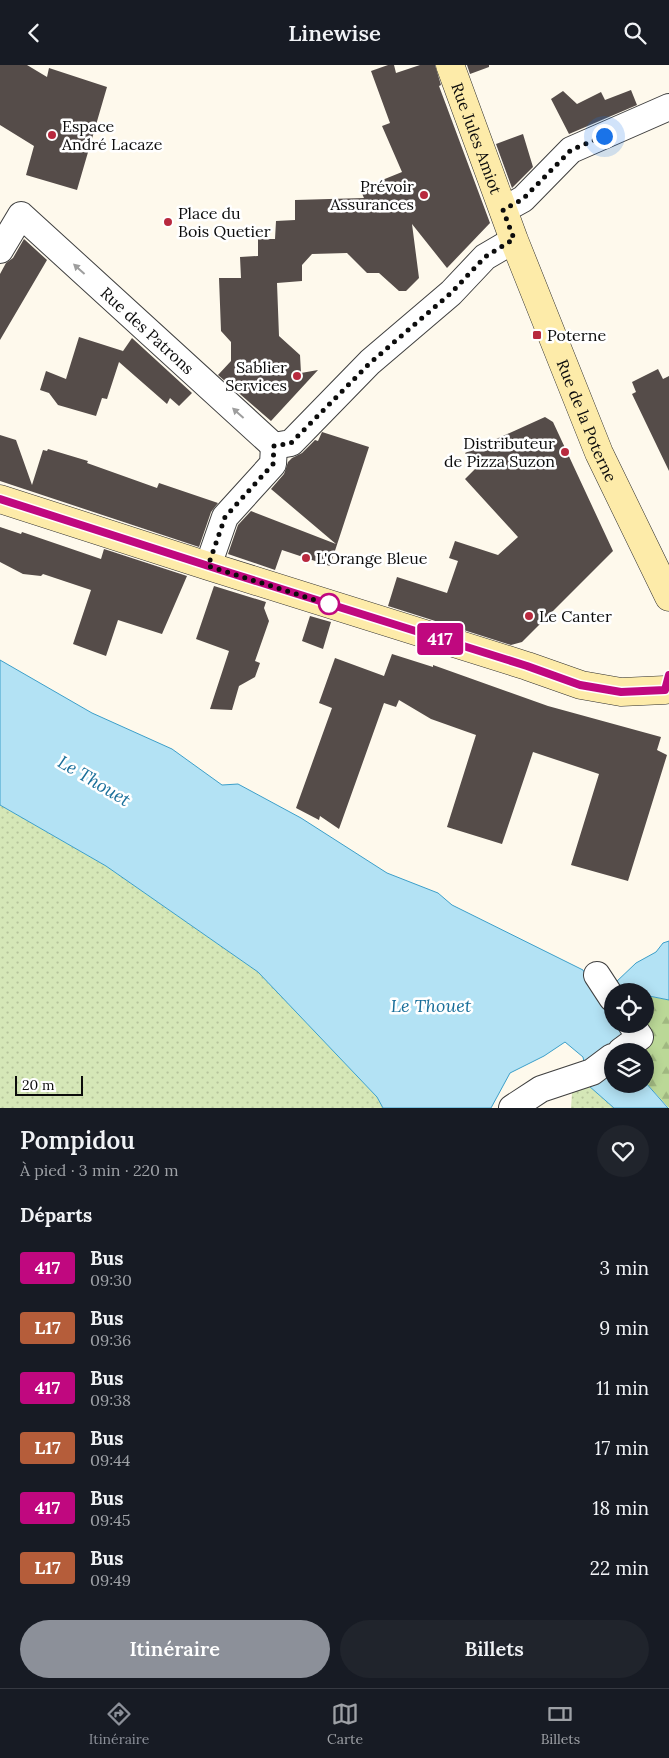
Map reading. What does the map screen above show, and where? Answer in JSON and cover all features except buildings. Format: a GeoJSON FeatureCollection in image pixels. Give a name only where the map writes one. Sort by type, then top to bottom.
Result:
{"type":"FeatureCollection","features":[{"type":"Feature","properties":{"kind":"main road","name":"Rue Jules Amiot"},"geometry":{"type":"LineString","coordinates":[[450,65],[514,239]]}},
{"type":"Feature","properties":{"kind":"main road","name":"Rue de la Poterne"},"geometry":{"type":"LineString","coordinates":[[514,239],[599,453],[669,597]]}},
{"type":"Feature","properties":{"kind":"main road"},"geometry":{"type":"LineString","coordinates":[[0,499],[527,666],[580,685],[621,692],[668,689]]}},
{"type":"Feature","properties":{"kind":"street"},"geometry":{"type":"LineString","coordinates":[[503,210],[523,199],[571,150],[669,107]]}},
{"type":"Feature","properties":{"kind":"street","name":"Rue des Patrons"},"geometry":{"type":"LineString","coordinates":[[0,250],[21,215],[274,446]]}},
{"type":"Feature","properties":{"kind":"street"},"geometry":{"type":"LineString","coordinates":[[208,566],[225,517],[273,464],[274,446],[291,443],[370,363],[451,293],[485,257],[514,239]]}},
{"type":"Feature","properties":{"kind":"street"},"geometry":{"type":"LineString","coordinates":[[597,975],[604,986]]}},
{"type":"Feature","properties":{"kind":"street"},"geometry":{"type":"LineString","coordinates":[[632,1043],[640,1037],[637,1033]]}},
{"type":"Feature","properties":{"kind":"street"},"geometry":{"type":"LineString","coordinates":[[512,1108],[542,1089],[592,1072],[604,1063]]}},
{"type":"Feature","properties":{"kind":"green space"},"geometry":{"type":"Polygon","coordinates":[[[0,805],[106,866],[258,972],[377,1097],[383,1108],[0,1108],[0,805]]]}},
{"type":"Feature","properties":{"kind":"green space"},"geometry":{"type":"Polygon","coordinates":[[[654,997],[669,1000],[669,1108],[654,1092],[654,1043],[613,1043],[622,1033],[654,1033],[654,997]]]}},
{"type":"Feature","properties":{"kind":"green space"},"geometry":{"type":"Polygon","coordinates":[[[589,1086],[614,1108],[571,1108],[572,1093],[589,1086]]]}},
{"type":"Feature","properties":{"kind":"water","name":"Le Thouet"},"geometry":{"type":"Polygon","coordinates":[[[0,660],[92,713],[172,749],[222,785],[238,784],[301,818],[387,873],[438,893],[452,905],[583,970],[589,981],[615,983],[604,983],[604,1033],[622,1033],[613,1043],[604,1043],[604,1093],[654,1092],[668,1108],[614,1108],[589,1086],[583,1057],[565,1042],[544,1056],[510,1073],[491,1108],[383,1108],[377,1097],[258,972],[106,866],[0,805],[0,660]]]}},
{"type":"Feature","properties":{"kind":"water","name":"Le Thouet"},"geometry":{"type":"Polygon","coordinates":[[[669,941],[669,1000],[654,997],[654,983],[615,983],[636,963],[656,952],[663,943],[669,941]]]}},
{"type":"Feature","properties":{"kind":"bus line","name":"417"},"geometry":{"type":"LineString","coordinates":[[0,499],[527,666],[580,685],[621,692],[665,690],[669,675]]}},
{"type":"Feature","properties":{"kind":"place","name":"Espace André Lacaze"},"geometry":{"type":"Point","coordinates":[52,135]}},
{"type":"Feature","properties":{"kind":"place","name":"Prévoir Assurances"},"geometry":{"type":"Point","coordinates":[424,195]}},
{"type":"Feature","properties":{"kind":"place","name":"Place du Bois Quetier"},"geometry":{"type":"Point","coordinates":[168,222]}},
{"type":"Feature","properties":{"kind":"place","name":"Poterne"},"geometry":{"type":"Point","coordinates":[537,335]}},
{"type":"Feature","properties":{"kind":"place","name":"Sablier Services"},"geometry":{"type":"Point","coordinates":[297,376]}},
{"type":"Feature","properties":{"kind":"place","name":"Distributeur de Pizza Suzon"},"geometry":{"type":"Point","coordinates":[565,452]}},
{"type":"Feature","properties":{"kind":"place","name":"L'Orange Bleue"},"geometry":{"type":"Point","coordinates":[306,558]}},
{"type":"Feature","properties":{"kind":"place","name":"Le Canter"},"geometry":{"type":"Point","coordinates":[529,616]}},
{"type":"Feature","properties":{"kind":"route"},"geometry":{"type":"LineString","coordinates":[[329,604],[334,606],[208,566],[225,517],[251,486],[273,464],[274,446],[291,443],[370,363],[451,293],[485,257],[514,239],[503,210],[523,199],[571,150],[604,136]]}}]}
